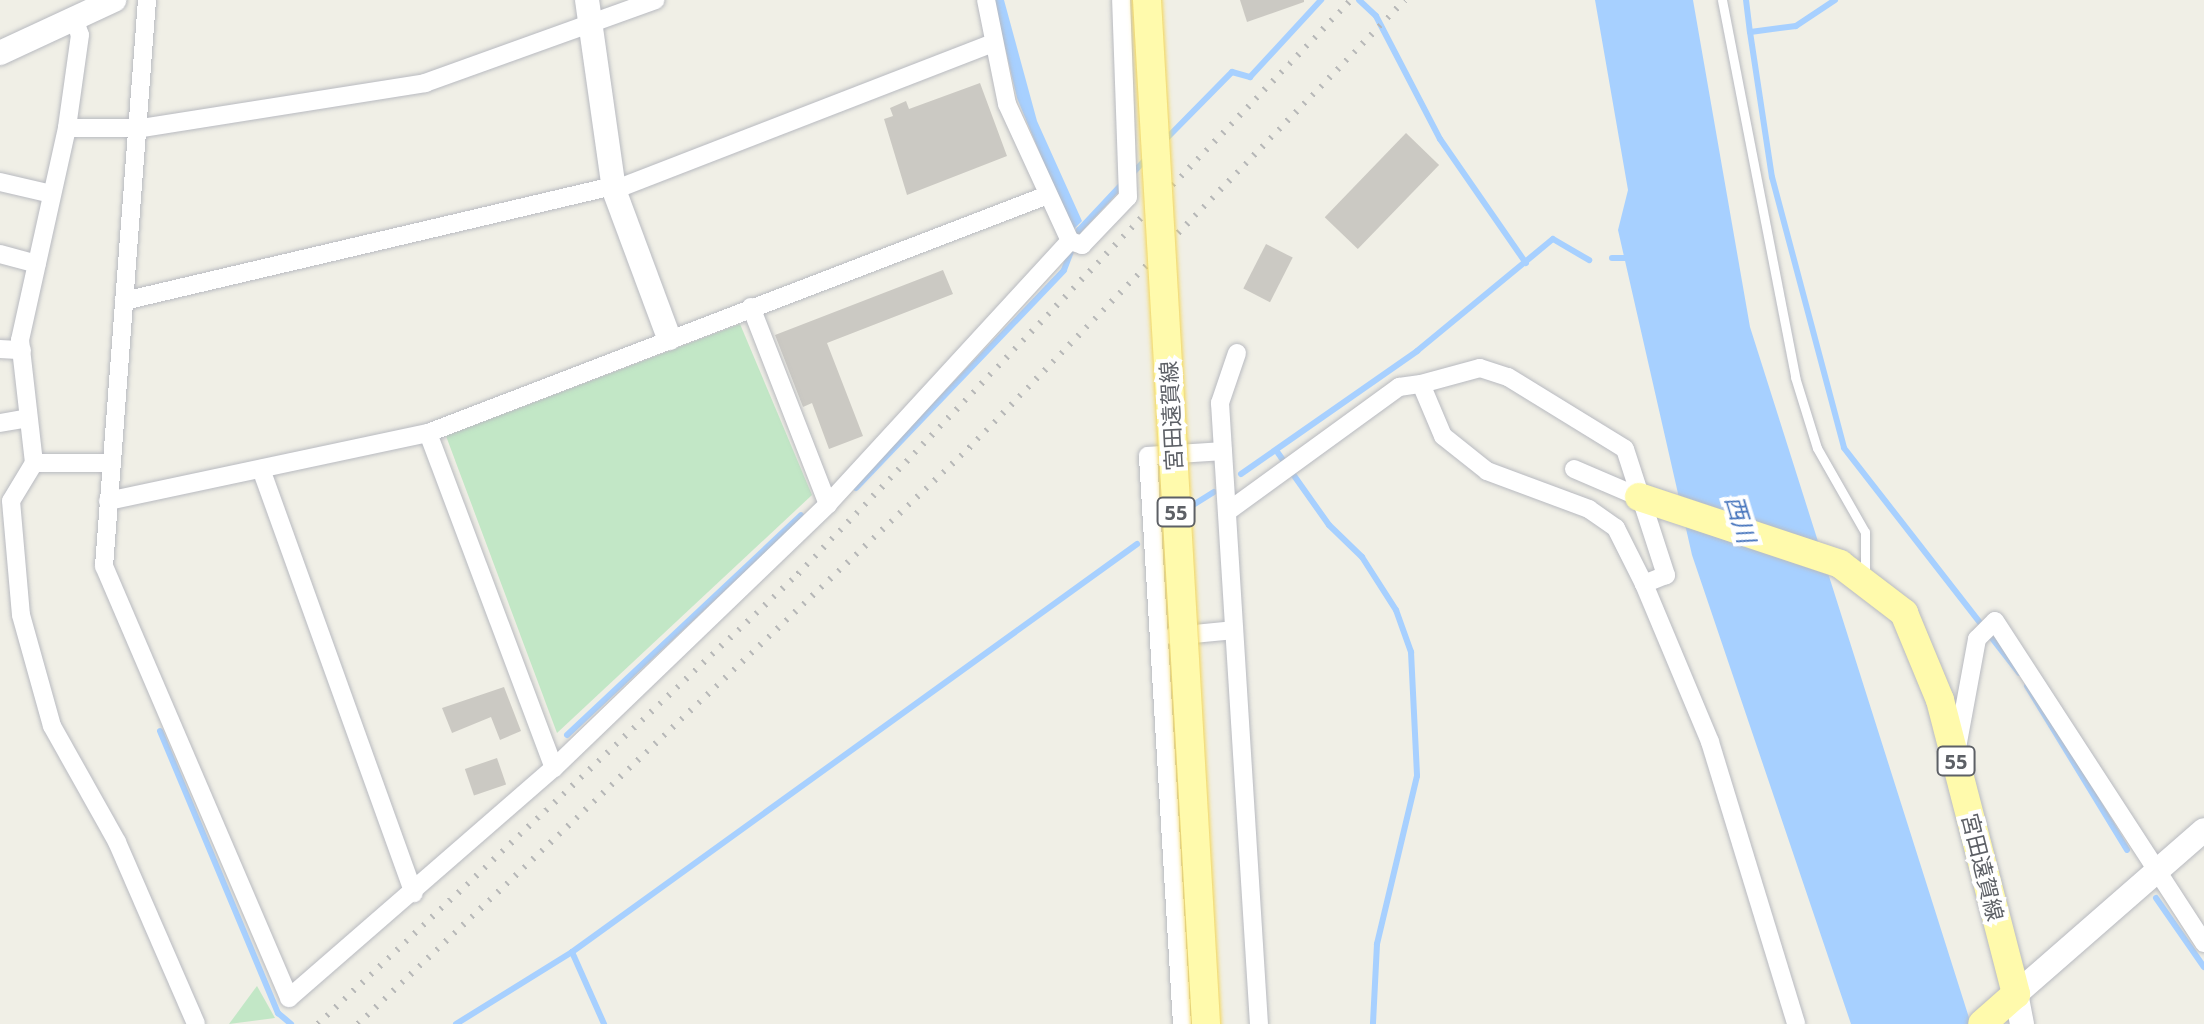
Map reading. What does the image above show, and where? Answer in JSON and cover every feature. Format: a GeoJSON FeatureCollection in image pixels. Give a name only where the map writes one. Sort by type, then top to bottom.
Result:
{"type":"FeatureCollection","features":[{"type":"Feature","properties":{"kind":"main road","name":"宮田遠賀線"},"geometry":{"type":"LineString","coordinates":[[1147,0],[1206,1024]]}},
{"type":"Feature","properties":{"kind":"main road","name":"宮田遠賀線"},"geometry":{"type":"LineString","coordinates":[[1639,497],[1840,564],[1865,580],[1904,613],[1921,644],[1955,757],[2016,994]]}},
{"type":"Feature","properties":{"kind":"main road"},"geometry":{"type":"LineString","coordinates":[[1982,1024],[2016,994]]}},
{"type":"Feature","properties":{"kind":"street"},"geometry":{"type":"LineString","coordinates":[[147,0],[142,128],[124,301],[104,566],[283,992],[298,996],[554,768],[828,504],[1070,241]]}},
{"type":"Feature","properties":{"kind":"street"},"geometry":{"type":"LineString","coordinates":[[67,128],[142,128],[425,83],[503,61],[588,10],[656,0]]}},
{"type":"Feature","properties":{"kind":"street"},"geometry":{"type":"LineString","coordinates":[[986,0],[1007,104],[1045,196],[1070,241],[1082,245],[1128,197],[1121,0]]}},
{"type":"Feature","properties":{"kind":"street"},"geometry":{"type":"LineString","coordinates":[[0,53],[104,2]]}},
{"type":"Feature","properties":{"kind":"street"},"geometry":{"type":"LineString","coordinates":[[588,10],[613,188],[669,338]]}},
{"type":"Feature","properties":{"kind":"street"},"geometry":{"type":"LineString","coordinates":[[74,18],[80,35],[67,128],[22,350],[34,463],[11,501],[21,615],[52,726],[117,842],[196,1024]]}},
{"type":"Feature","properties":{"kind":"street"},"geometry":{"type":"LineString","coordinates":[[124,301],[613,188],[993,43]]}},
{"type":"Feature","properties":{"kind":"street"},"geometry":{"type":"LineString","coordinates":[[0,182],[52,194]]}},
{"type":"Feature","properties":{"kind":"street"},"geometry":{"type":"LineString","coordinates":[[108,501],[428,433],[1045,196]]}},
{"type":"Feature","properties":{"kind":"street"},"geometry":{"type":"LineString","coordinates":[[0,254],[37,264]]}},
{"type":"Feature","properties":{"kind":"street"},"geometry":{"type":"LineString","coordinates":[[751,307],[828,504]]}},
{"type":"Feature","properties":{"kind":"street"},"geometry":{"type":"LineString","coordinates":[[0,349],[22,350]]}},
{"type":"Feature","properties":{"kind":"street"},"geometry":{"type":"LineString","coordinates":[[1237,353],[1220,403],[1259,1024]]}},
{"type":"Feature","properties":{"kind":"street"},"geometry":{"type":"LineString","coordinates":[[1227,512],[1399,387],[1480,368],[1508,377],[1625,449],[1666,575],[1644,584]]}},
{"type":"Feature","properties":{"kind":"street"},"geometry":{"type":"LineString","coordinates":[[1421,384],[1443,436],[1487,471],[1589,509],[1616,528],[1644,584],[1710,742],[1796,1024]]}},
{"type":"Feature","properties":{"kind":"street"},"geometry":{"type":"LineString","coordinates":[[0,423],[27,418]]}},
{"type":"Feature","properties":{"kind":"street"},"geometry":{"type":"LineString","coordinates":[[428,433],[554,768]]}},
{"type":"Feature","properties":{"kind":"street"},"geometry":{"type":"LineString","coordinates":[[1182,1024],[1148,456],[1223,451]]}},
{"type":"Feature","properties":{"kind":"street"},"geometry":{"type":"LineString","coordinates":[[34,463],[111,463]]}},
{"type":"Feature","properties":{"kind":"street"},"geometry":{"type":"LineString","coordinates":[[261,469],[414,893]]}},
{"type":"Feature","properties":{"kind":"street"},"geometry":{"type":"LineString","coordinates":[[1574,469],[1639,497]]}},
{"type":"Feature","properties":{"kind":"street"},"geometry":{"type":"LineString","coordinates":[[1955,757],[1977,639],[1995,621],[2204,943]]}},
{"type":"Feature","properties":{"kind":"street"},"geometry":{"type":"LineString","coordinates":[[1158,637],[1234,630]]}},
{"type":"Feature","properties":{"kind":"street"},"geometry":{"type":"LineString","coordinates":[[2022,1024],[2016,994],[2204,830]]}},
{"type":"Feature","properties":{"kind":"lane"},"geometry":{"type":"LineString","coordinates":[[1722,0],[1795,377],[1817,448],[1865,532],[1865,580]]}},
{"type":"Feature","properties":{"kind":"green space"},"geometry":{"type":"Polygon","coordinates":[[[740,324],[812,495],[557,733],[446,436],[740,324]]]}},
{"type":"Feature","properties":{"kind":"green space"},"geometry":{"type":"Polygon","coordinates":[[[257,986],[275,1018],[229,1024],[257,986]]]}},
{"type":"Feature","properties":{"kind":"water"},"geometry":{"type":"Polygon","coordinates":[[[994,0],[1004,0],[1037,121],[1082,221],[1072,231],[1017,98],[994,0]]]}},
{"type":"Feature","properties":{"kind":"water","name":"西川"},"geometry":{"type":"Polygon","coordinates":[[[1595,0],[1693,0],[1750,327],[1971,1024],[1851,1024],[1692,555],[1618,230],[1628,190],[1595,0]]]}},
{"type":"Feature","properties":{"kind":"building"},"geometry":{"type":"Polygon","coordinates":[[[1240,0],[1304,0],[1304,2],[1247,22],[1240,0]]]}},
{"type":"Feature","properties":{"kind":"building"},"geometry":{"type":"Polygon","coordinates":[[[980,83],[1007,156],[907,195],[884,119],[893,116],[890,108],[906,101],[909,109],[980,83]]]}},
{"type":"Feature","properties":{"kind":"building"},"geometry":{"type":"Polygon","coordinates":[[[1406,133],[1439,165],[1358,249],[1325,217],[1406,133]]]}},
{"type":"Feature","properties":{"kind":"building"},"geometry":{"type":"Polygon","coordinates":[[[1266,244],[1293,258],[1270,302],[1243,289],[1266,244]]]}},
{"type":"Feature","properties":{"kind":"building"},"geometry":{"type":"Polygon","coordinates":[[[943,270],[953,294],[827,343],[863,436],[829,449],[812,403],[803,407],[775,335],[943,270]]]}},
{"type":"Feature","properties":{"kind":"building"},"geometry":{"type":"Polygon","coordinates":[[[504,687],[521,731],[500,740],[491,717],[452,733],[442,708],[504,687]]]}},
{"type":"Feature","properties":{"kind":"building"},"geometry":{"type":"Polygon","coordinates":[[[497,758],[506,784],[474,796],[465,769],[497,758]]]}},
{"type":"Feature","properties":{"kind":"waterway"},"geometry":{"type":"LineString","coordinates":[[1164,141],[1232,72],[1250,77],[1321,0]]}},
{"type":"Feature","properties":{"kind":"waterway"},"geometry":{"type":"LineString","coordinates":[[1359,0],[1376,16],[1440,139],[1526,263]]}},
{"type":"Feature","properties":{"kind":"waterway"},"geometry":{"type":"LineString","coordinates":[[1746,0],[1750,32]]}},
{"type":"Feature","properties":{"kind":"waterway"},"geometry":{"type":"LineString","coordinates":[[1835,0],[1796,26],[1750,32],[1772,177],[1844,448],[2019,673]]}},
{"type":"Feature","properties":{"kind":"waterway"},"geometry":{"type":"LineString","coordinates":[[1131,175],[1148,157]]}},
{"type":"Feature","properties":{"kind":"waterway"},"geometry":{"type":"LineString","coordinates":[[856,488],[1064,270],[1079,230],[1123,183]]}},
{"type":"Feature","properties":{"kind":"waterway"},"geometry":{"type":"LineString","coordinates":[[1241,474],[1417,351],[1553,239],[1589,260]]}},
{"type":"Feature","properties":{"kind":"waterway"},"geometry":{"type":"LineString","coordinates":[[1612,258],[1629,258]]}},
{"type":"Feature","properties":{"kind":"waterway"},"geometry":{"type":"LineString","coordinates":[[1278,453],[1329,525],[1362,557],[1396,610],[1411,652],[1417,776],[1377,944],[1373,1024]]}},
{"type":"Feature","properties":{"kind":"waterway"},"geometry":{"type":"LineString","coordinates":[[1185,510],[1214,492]]}},
{"type":"Feature","properties":{"kind":"waterway"},"geometry":{"type":"LineString","coordinates":[[567,735],[801,515]]}},
{"type":"Feature","properties":{"kind":"waterway"},"geometry":{"type":"LineString","coordinates":[[456,1024],[572,952],[1137,544]]}},
{"type":"Feature","properties":{"kind":"waterway"},"geometry":{"type":"LineString","coordinates":[[2027,686],[2127,850]]}},
{"type":"Feature","properties":{"kind":"waterway"},"geometry":{"type":"LineString","coordinates":[[160,731],[278,1013],[291,1024]]}},
{"type":"Feature","properties":{"kind":"waterway"},"geometry":{"type":"LineString","coordinates":[[2156,898],[2204,967]]}},
{"type":"Feature","properties":{"kind":"waterway"},"geometry":{"type":"LineString","coordinates":[[572,952],[604,1024]]}},
{"type":"Feature","properties":{"kind":"railway"},"geometry":{"type":"LineString","coordinates":[[318,1024],[798,574],[1351,0]]}},
{"type":"Feature","properties":{"kind":"railway"},"geometry":{"type":"LineString","coordinates":[[358,1024],[969,448],[1405,0]]}}]}
